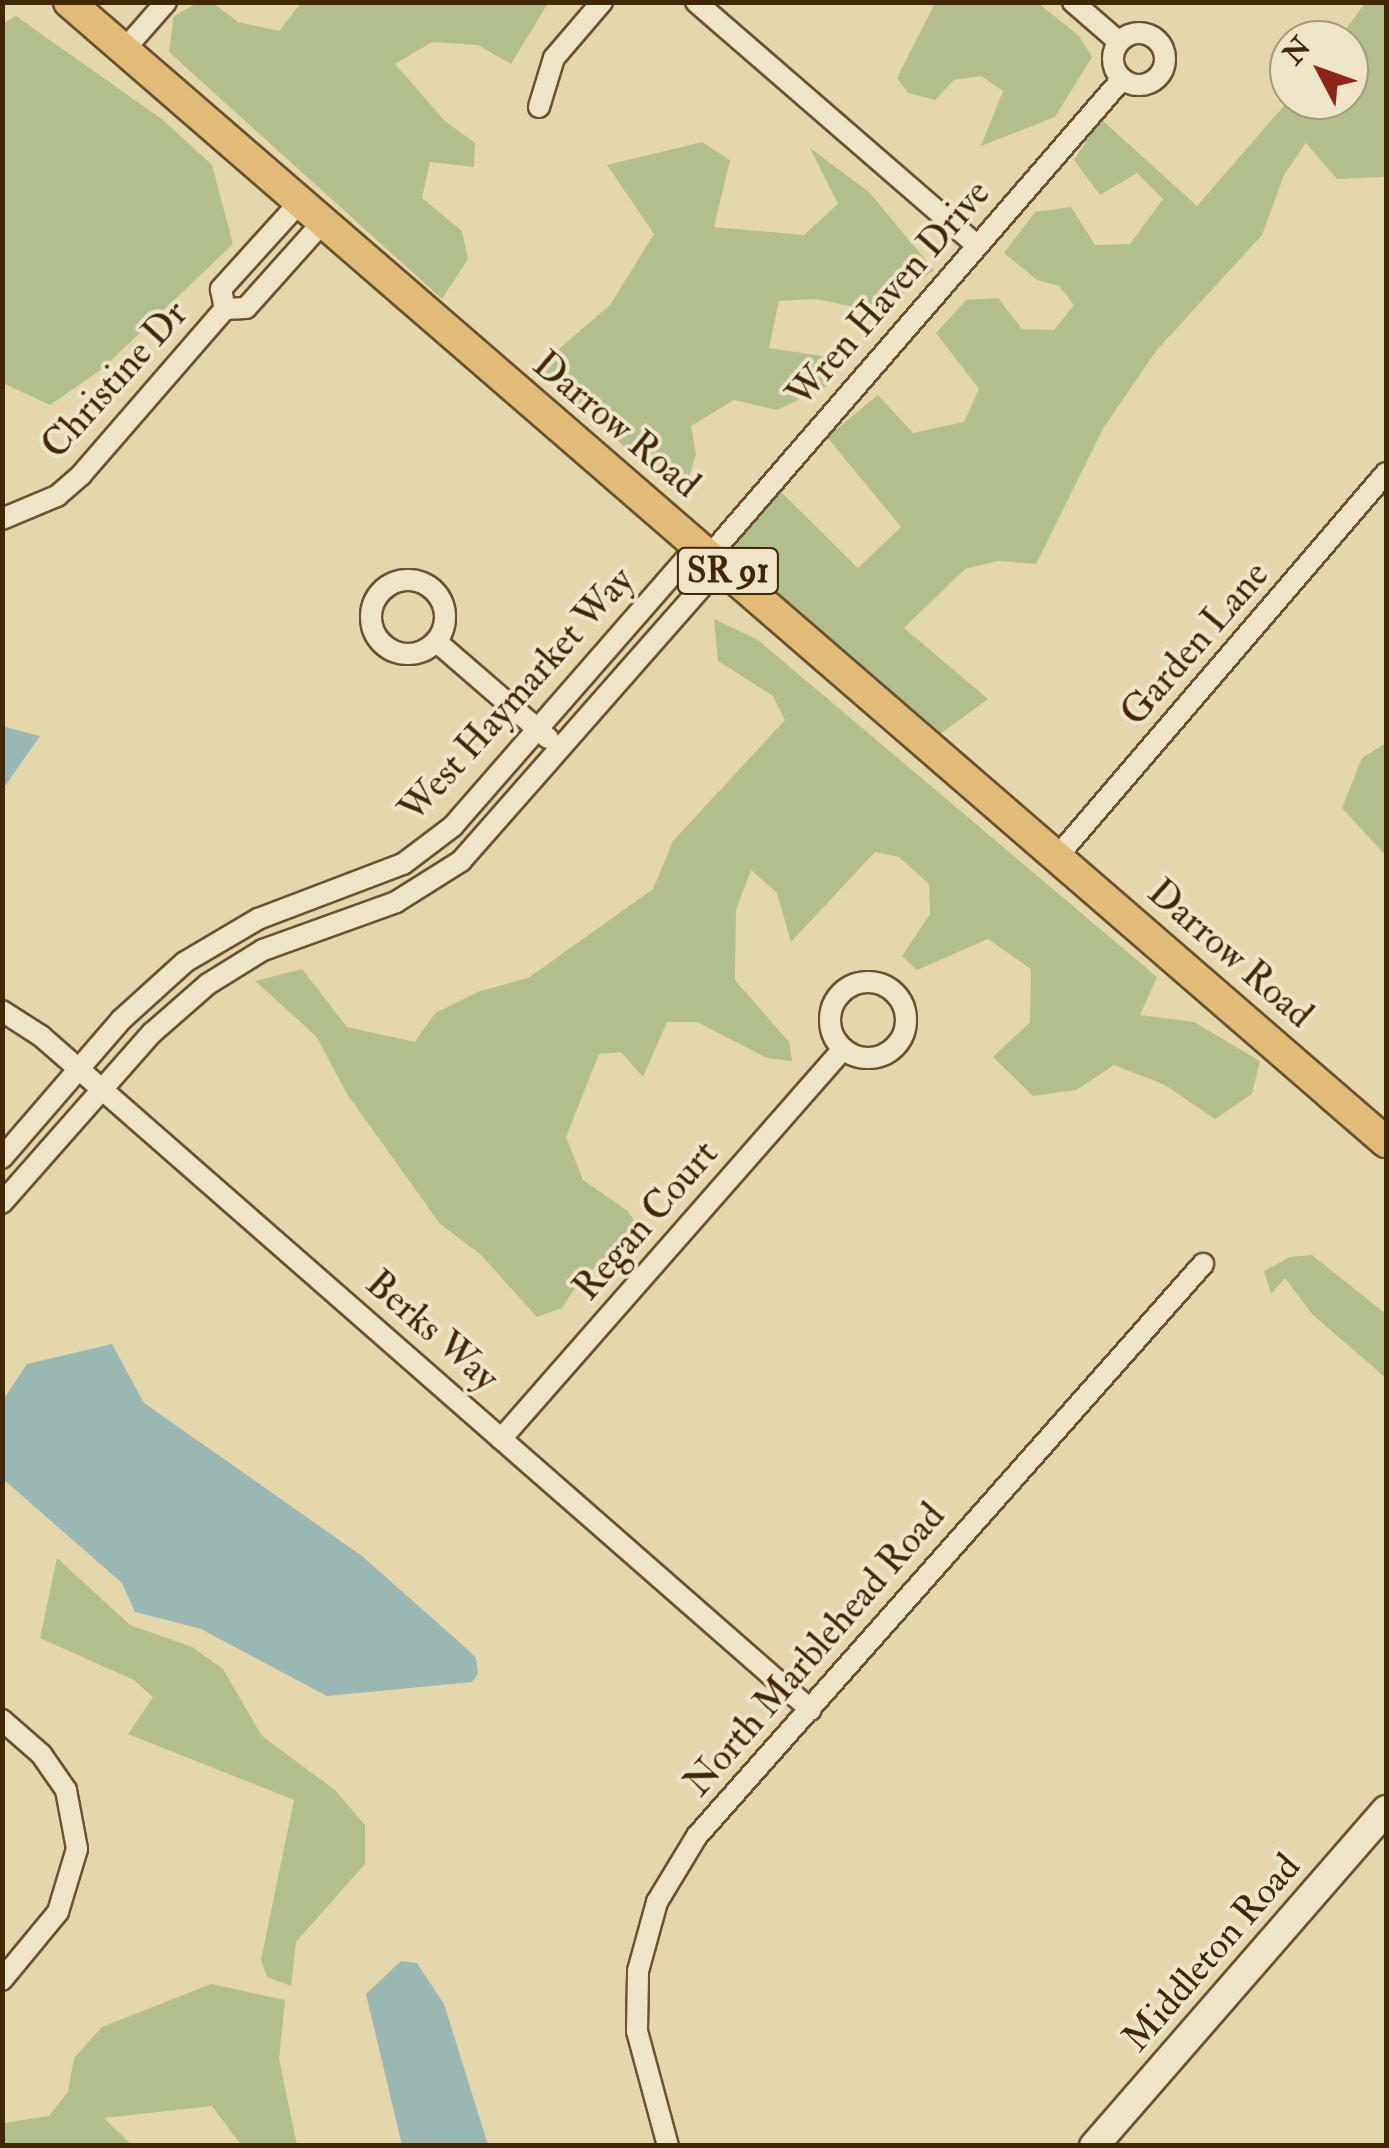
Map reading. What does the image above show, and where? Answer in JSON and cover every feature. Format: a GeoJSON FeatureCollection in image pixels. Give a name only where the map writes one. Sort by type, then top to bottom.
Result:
{"type":"FeatureCollection","features":[{"type":"Feature","properties":{"kind":"main road","name":"Darrow Road"},"geometry":{"type":"LineString","coordinates":[[69,2],[1386,1142]]}},
{"type":"Feature","properties":{"kind":"street"},"geometry":{"type":"LineString","coordinates":[[124,50],[166,2]]}},
{"type":"Feature","properties":{"kind":"street"},"geometry":{"type":"LineString","coordinates":[[540,107],[554,58],[602,2]]}},
{"type":"Feature","properties":{"kind":"street"},"geometry":{"type":"LineString","coordinates":[[696,2],[977,245]]}},
{"type":"Feature","properties":{"kind":"street"},"geometry":{"type":"LineString","coordinates":[[1074,2],[1119,42]]}},
{"type":"Feature","properties":{"kind":"street"},"geometry":{"type":"LineString","coordinates":[[1144,33],[1164,50],[1159,76],[1148,84],[1122,79],[1114,68],[1119,42],[1144,33]]}},
{"type":"Feature","properties":{"kind":"street","name":"Wren Haven Drive"},"geometry":{"type":"LineString","coordinates":[[710,555],[1122,79]]}},
{"type":"Feature","properties":{"kind":"street","name":"Christine Dr"},"geometry":{"type":"LineString","coordinates":[[225,309],[221,289],[298,204]]}},
{"type":"Feature","properties":{"kind":"street","name":"Christine Dr"},"geometry":{"type":"LineString","coordinates":[[2,520],[57,496],[80,475],[225,309],[246,308],[321,224]]}},
{"type":"Feature","properties":{"kind":"street","name":"Garden Lane"},"geometry":{"type":"LineString","coordinates":[[1056,858],[1386,473]]}},
{"type":"Feature","properties":{"kind":"street","name":"West Haymarket Way"},"geometry":{"type":"LineString","coordinates":[[2,1158],[145,996],[205,948],[258,919],[375,878],[424,852],[710,555]]}},
{"type":"Feature","properties":{"kind":"street","name":"West Haymarket Way"},"geometry":{"type":"LineString","coordinates":[[2,1203],[179,1006],[236,965],[386,907],[442,876],[561,749],[710,555]]}},
{"type":"Feature","properties":{"kind":"street"},"geometry":{"type":"LineString","coordinates":[[436,642],[561,749]]}},
{"type":"Feature","properties":{"kind":"street","name":"Berks Way"},"geometry":{"type":"LineString","coordinates":[[2,1012],[103,1090],[811,1710]]}},
{"type":"Feature","properties":{"kind":"street","name":"Regan Court"},"geometry":{"type":"LineString","coordinates":[[501,1439],[843,1049]]}},
{"type":"Feature","properties":{"kind":"street","name":"North Marblehead Road"},"geometry":{"type":"LineString","coordinates":[[668,2146],[637,2032],[638,1971],[648,1925],[697,1836],[1203,1264]]}},
{"type":"Feature","properties":{"kind":"street"},"geometry":{"type":"LineString","coordinates":[[2,1720],[41,1754],[66,1790],[77,1849],[58,1912],[2,1980]]}},
{"type":"Feature","properties":{"kind":"street","name":"Middleton Road"},"geometry":{"type":"LineString","coordinates":[[1094,2146],[1386,1810]]}},
{"type":"Feature","properties":{"kind":"green space"},"geometry":{"type":"Polygon","coordinates":[[[197,3],[213,3],[238,22],[279,31],[301,3],[548,3],[511,64],[478,45],[432,42],[395,64],[445,121],[475,143],[474,167],[430,162],[422,198],[462,231],[468,259],[442,299],[169,52],[174,16],[197,3]]]}},
{"type":"Feature","properties":{"kind":"green space"},"geometry":{"type":"Polygon","coordinates":[[[935,3],[1038,3],[1079,36],[1092,57],[1055,117],[981,146],[1003,91],[981,76],[954,80],[935,100],[908,93],[897,78],[935,3]]]}},
{"type":"Feature","properties":{"kind":"green space"},"geometry":{"type":"Polygon","coordinates":[[[1365,3],[1386,3],[1386,177],[1337,179],[1306,143],[1284,175],[1262,235],[1156,351],[1104,427],[1036,564],[998,561],[965,569],[904,628],[988,699],[925,745],[710,555],[781,492],[858,568],[901,527],[827,437],[878,395],[913,433],[964,422],[979,389],[936,333],[966,300],[998,298],[1022,329],[1054,330],[1074,305],[1059,286],[1037,280],[1004,253],[1035,212],[1071,207],[1095,245],[1130,244],[1163,199],[1137,173],[1100,195],[1074,160],[1101,119],[1197,206],[1272,120],[1369,120],[1369,20],[1353,20],[1365,3]]]}},
{"type":"Feature","properties":{"kind":"green space"},"geometry":{"type":"Polygon","coordinates":[[[16,16],[163,120],[212,165],[233,244],[102,369],[50,405],[3,383],[2,24],[16,16]]]}},
{"type":"Feature","properties":{"kind":"green space"},"geometry":{"type":"Polygon","coordinates":[[[702,142],[730,160],[714,227],[804,235],[838,204],[810,148],[869,192],[934,270],[878,312],[816,299],[779,301],[769,348],[847,360],[827,386],[777,410],[734,400],[691,426],[696,454],[682,500],[538,367],[610,305],[654,234],[607,165],[702,142]]]}},
{"type":"Feature","properties":{"kind":"green space"},"geometry":{"type":"Polygon","coordinates":[[[714,619],[758,640],[1157,977],[1140,1015],[1194,1022],[1260,1061],[1252,1094],[1215,1119],[1165,1085],[1114,1065],[1076,1090],[1033,1096],[993,1057],[1030,1022],[1031,969],[988,939],[917,970],[902,956],[930,914],[929,884],[899,857],[875,852],[791,942],[777,893],[751,870],[736,910],[735,980],[789,1042],[792,1061],[767,1058],[697,1022],[667,1022],[643,1077],[621,1052],[599,1054],[566,1137],[583,1180],[628,1211],[643,1234],[583,1276],[562,1308],[537,1317],[480,1254],[440,1224],[347,1094],[316,1036],[255,981],[302,969],[347,1027],[415,1042],[435,1013],[480,991],[528,978],[653,889],[673,841],[785,720],[773,696],[718,661],[714,619]]]}},
{"type":"Feature","properties":{"kind":"green space"},"geometry":{"type":"Polygon","coordinates":[[[1386,743],[1386,856],[1342,808],[1362,758],[1386,743]]]}},
{"type":"Feature","properties":{"kind":"green space"},"geometry":{"type":"Polygon","coordinates":[[[1312,1255],[1386,1314],[1386,1378],[1312,1314],[1285,1278],[1271,1294],[1264,1271],[1290,1257],[1312,1255]]]}},
{"type":"Feature","properties":{"kind":"green space"},"geometry":{"type":"Polygon","coordinates":[[[57,1558],[130,1625],[192,1647],[223,1669],[262,1736],[335,1790],[365,1825],[365,1864],[296,1942],[291,1986],[267,1977],[261,1960],[294,1800],[128,1734],[153,1697],[134,1680],[40,1638],[57,1558]]]}},
{"type":"Feature","properties":{"kind":"green space"},"geometry":{"type":"Polygon","coordinates":[[[211,1984],[285,2000],[279,2059],[297,2145],[241,2145],[212,2106],[104,2118],[132,2145],[3,2145],[3,2123],[49,2116],[68,2092],[74,2058],[102,2027],[211,1984]]]}},
{"type":"Feature","properties":{"kind":"water"},"geometry":{"type":"Polygon","coordinates":[[[2,726],[40,736],[3,789],[2,788],[2,726]]]}},
{"type":"Feature","properties":{"kind":"water"},"geometry":{"type":"Polygon","coordinates":[[[112,1344],[144,1403],[362,1556],[476,1658],[478,1674],[472,1682],[327,1696],[201,1629],[135,1612],[122,1583],[3,1479],[3,1400],[27,1364],[112,1344]]]}},
{"type":"Feature","properties":{"kind":"water"},"geometry":{"type":"Polygon","coordinates":[[[401,1961],[417,1963],[444,2004],[488,2145],[402,2145],[366,1994],[401,1961]]]}}]}
